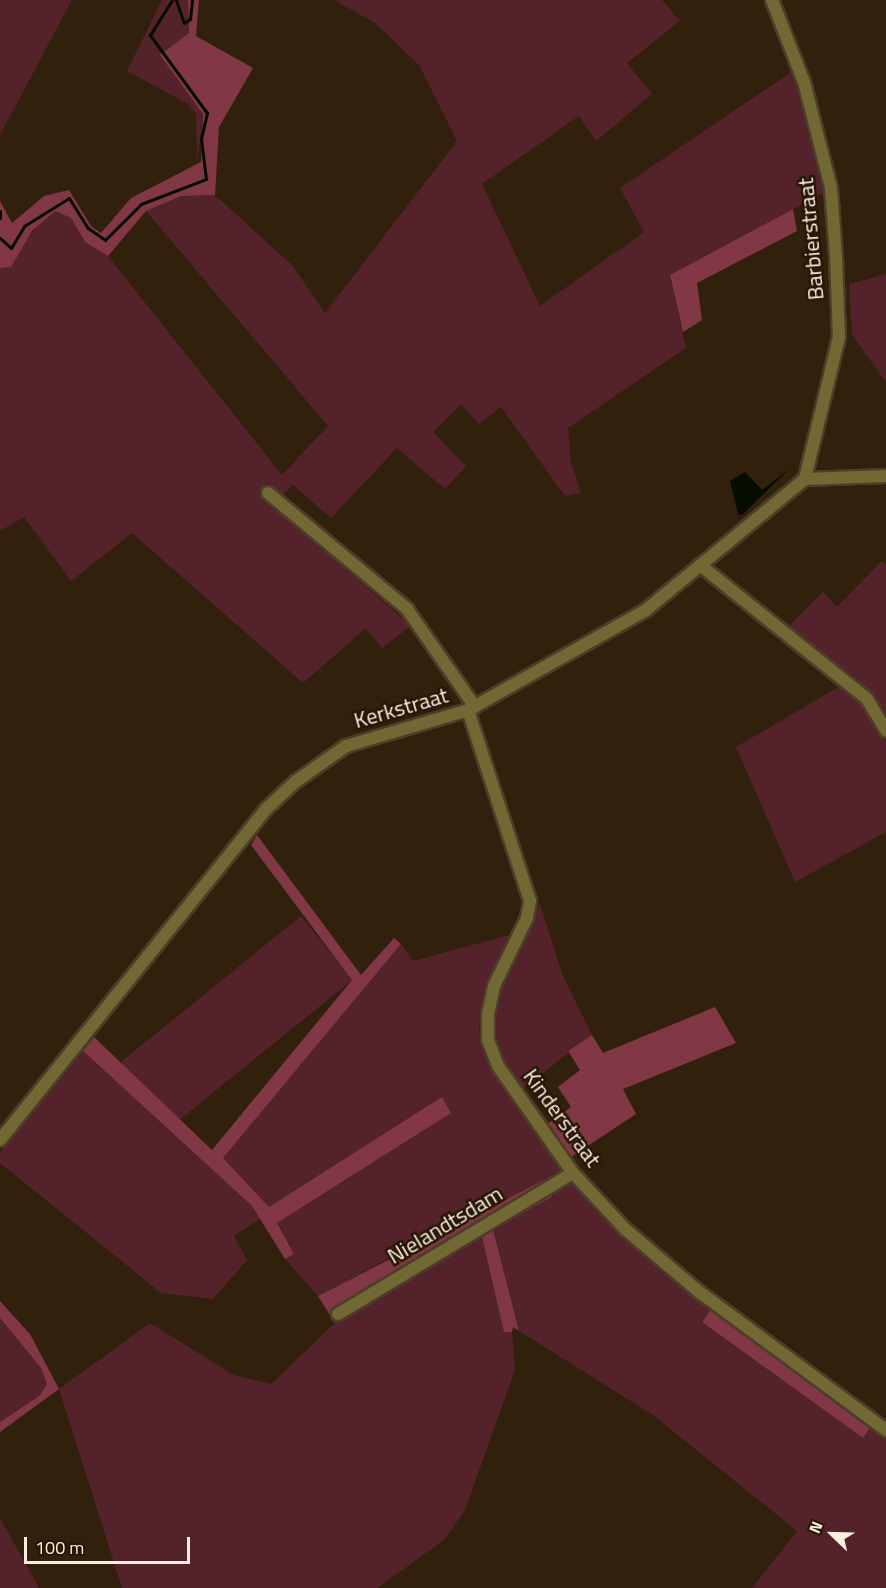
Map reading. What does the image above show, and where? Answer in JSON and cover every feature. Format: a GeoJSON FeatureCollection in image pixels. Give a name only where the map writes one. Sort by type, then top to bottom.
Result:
{"type":"FeatureCollection","features":[{"type":"Feature","properties":{"kind":"street","name":"Barbierstraat"},"geometry":{"type":"LineString","coordinates":[[772,0],[804,82],[831,188],[835,233],[839,337],[806,479]]}},
{"type":"Feature","properties":{"kind":"street"},"geometry":{"type":"LineString","coordinates":[[806,479],[886,476]]}},
{"type":"Feature","properties":{"kind":"street","name":"Kerkstraat"},"geometry":{"type":"LineString","coordinates":[[0,1140],[273,803],[346,746],[471,709],[646,610],[806,479]]}},
{"type":"Feature","properties":{"kind":"street","name":"Kinderstraat"},"geometry":{"type":"LineString","coordinates":[[268,493],[407,609],[471,709],[530,901],[527,918],[494,986],[488,1040],[498,1066],[573,1173],[625,1229],[698,1291],[886,1430]]}},
{"type":"Feature","properties":{"kind":"street"},"geometry":{"type":"LineString","coordinates":[[700,565],[867,699],[886,731]]}},
{"type":"Feature","properties":{"kind":"street","name":"Nielandtsdam"},"geometry":{"type":"LineString","coordinates":[[338,1314],[573,1173]]}},
{"type":"Feature","properties":{"kind":"shaded area"},"geometry":{"type":"Polygon","coordinates":[[[0,0],[72,0],[0,135],[0,0]]]}},
{"type":"Feature","properties":{"kind":"shaded area"},"geometry":{"type":"Polygon","coordinates":[[[162,0],[188,0],[189,33],[174,45],[189,92],[203,114],[197,165],[196,114],[188,104],[127,71],[162,0]]]}},
{"type":"Feature","properties":{"kind":"shaded area"},"geometry":{"type":"Polygon","coordinates":[[[188,0],[199,0],[196,36],[253,68],[219,127],[215,195],[181,196],[146,211],[108,256],[85,242],[71,218],[55,211],[32,231],[11,267],[0,268],[0,201],[12,223],[44,196],[69,190],[91,226],[101,233],[131,198],[201,162],[203,114],[160,55],[189,33],[188,0]]]}},
{"type":"Feature","properties":{"kind":"shaded area"},"geometry":{"type":"Polygon","coordinates":[[[334,0],[662,0],[680,21],[627,63],[652,94],[596,141],[579,116],[482,184],[540,306],[644,232],[620,188],[793,71],[825,192],[670,275],[686,348],[568,428],[571,462],[581,493],[565,496],[501,407],[479,424],[461,405],[433,432],[466,466],[445,489],[397,448],[331,518],[293,485],[272,505],[411,626],[382,648],[366,628],[303,683],[132,533],[71,581],[24,517],[0,531],[0,268],[11,267],[25,241],[46,216],[55,211],[71,218],[85,242],[108,256],[282,475],[328,426],[146,211],[181,196],[215,195],[292,265],[325,313],[457,141],[419,65],[375,23],[334,0]]]}},
{"type":"Feature","properties":{"kind":"shaded area"},"geometry":{"type":"Polygon","coordinates":[[[793,209],[797,231],[697,283],[702,320],[683,332],[670,275],[793,209]]]}},
{"type":"Feature","properties":{"kind":"shaded area"},"geometry":{"type":"Polygon","coordinates":[[[886,274],[886,382],[852,335],[849,284],[886,274]]]}},
{"type":"Feature","properties":{"kind":"shaded area"},"geometry":{"type":"Polygon","coordinates":[[[788,470],[742,515],[738,514],[730,481],[745,472],[762,490],[788,470]]]}},
{"type":"Feature","properties":{"kind":"shaded area"},"geometry":{"type":"Polygon","coordinates":[[[882,561],[886,565],[886,716],[875,696],[854,677],[786,629],[823,592],[837,607],[882,561]]]}},
{"type":"Feature","properties":{"kind":"shaded area"},"geometry":{"type":"Polygon","coordinates":[[[842,685],[862,702],[886,741],[886,832],[795,882],[736,747],[842,685]]]}},
{"type":"Feature","properties":{"kind":"shaded area"},"geometry":{"type":"Polygon","coordinates":[[[257,835],[361,975],[394,938],[401,944],[223,1158],[269,1207],[442,1097],[451,1113],[277,1223],[294,1254],[285,1259],[252,1206],[83,1051],[94,1037],[212,1150],[352,980],[251,845],[257,835]]]}},
{"type":"Feature","properties":{"kind":"shaded area"},"geometry":{"type":"Polygon","coordinates":[[[540,904],[563,976],[592,1035],[522,1089],[502,1060],[492,1024],[498,990],[540,904]]]}},
{"type":"Feature","properties":{"kind":"shaded area"},"geometry":{"type":"Polygon","coordinates":[[[301,916],[353,980],[172,1126],[121,1062],[301,916]]]}},
{"type":"Feature","properties":{"kind":"shaded area"},"geometry":{"type":"Polygon","coordinates":[[[513,934],[489,982],[479,1027],[485,1053],[562,1171],[548,1183],[488,1206],[318,1296],[285,1259],[294,1253],[277,1223],[451,1113],[442,1098],[269,1207],[222,1158],[401,944],[413,961],[513,934]]]}},
{"type":"Feature","properties":{"kind":"shaded area"},"geometry":{"type":"Polygon","coordinates":[[[715,1007],[736,1043],[623,1089],[636,1114],[571,1157],[546,1125],[571,1107],[558,1087],[580,1070],[568,1051],[592,1035],[603,1053],[715,1007]]]}},
{"type":"Feature","properties":{"kind":"shaded area"},"geometry":{"type":"Polygon","coordinates":[[[83,1051],[252,1206],[260,1219],[234,1236],[247,1260],[213,1299],[161,1293],[0,1163],[0,1152],[83,1051]]]}},
{"type":"Feature","properties":{"kind":"shaded area"},"geometry":{"type":"Polygon","coordinates":[[[546,1179],[552,1197],[493,1229],[519,1331],[513,1327],[512,1332],[504,1332],[482,1237],[335,1323],[318,1296],[546,1179]]]}},
{"type":"Feature","properties":{"kind":"shaded area"},"geometry":{"type":"Polygon","coordinates":[[[569,1182],[644,1254],[712,1308],[702,1322],[863,1438],[870,1428],[886,1439],[886,1588],[752,1588],[797,1531],[653,1415],[519,1331],[493,1228],[552,1197],[551,1191],[569,1182]]]}},
{"type":"Feature","properties":{"kind":"shaded area"},"geometry":{"type":"Polygon","coordinates":[[[482,1236],[504,1331],[512,1332],[515,1370],[465,1510],[445,1539],[378,1588],[122,1588],[59,1389],[150,1323],[234,1375],[271,1384],[335,1323],[482,1236]]]}},
{"type":"Feature","properties":{"kind":"shaded area"},"geometry":{"type":"Polygon","coordinates":[[[0,1301],[30,1334],[59,1389],[0,1432],[0,1422],[39,1396],[47,1384],[41,1368],[0,1318],[0,1301]]]}},
{"type":"Feature","properties":{"kind":"shaded area"},"geometry":{"type":"Polygon","coordinates":[[[712,1308],[870,1428],[863,1438],[702,1322],[712,1308]]]}},
{"type":"Feature","properties":{"kind":"shaded area"},"geometry":{"type":"Polygon","coordinates":[[[0,1318],[41,1368],[47,1384],[39,1396],[0,1422],[0,1318]]]}},
{"type":"Feature","properties":{"kind":"shaded area"},"geometry":{"type":"Polygon","coordinates":[[[0,1518],[38,1586],[39,1588],[0,1588],[0,1518]]]}},
{"type":"Feature","properties":{"kind":"waterway"},"geometry":{"type":"LineString","coordinates":[[0,238],[11,248],[24,226],[69,198],[88,228],[105,240],[141,204],[206,179],[201,139],[207,113],[150,35],[172,0]]}},
{"type":"Feature","properties":{"kind":"waterway"},"geometry":{"type":"LineString","coordinates":[[176,0],[184,23],[190,19],[192,0]]}},
{"type":"Feature","properties":{"kind":"waterway"},"geometry":{"type":"LineString","coordinates":[[0,211],[0,218]]}}]}
